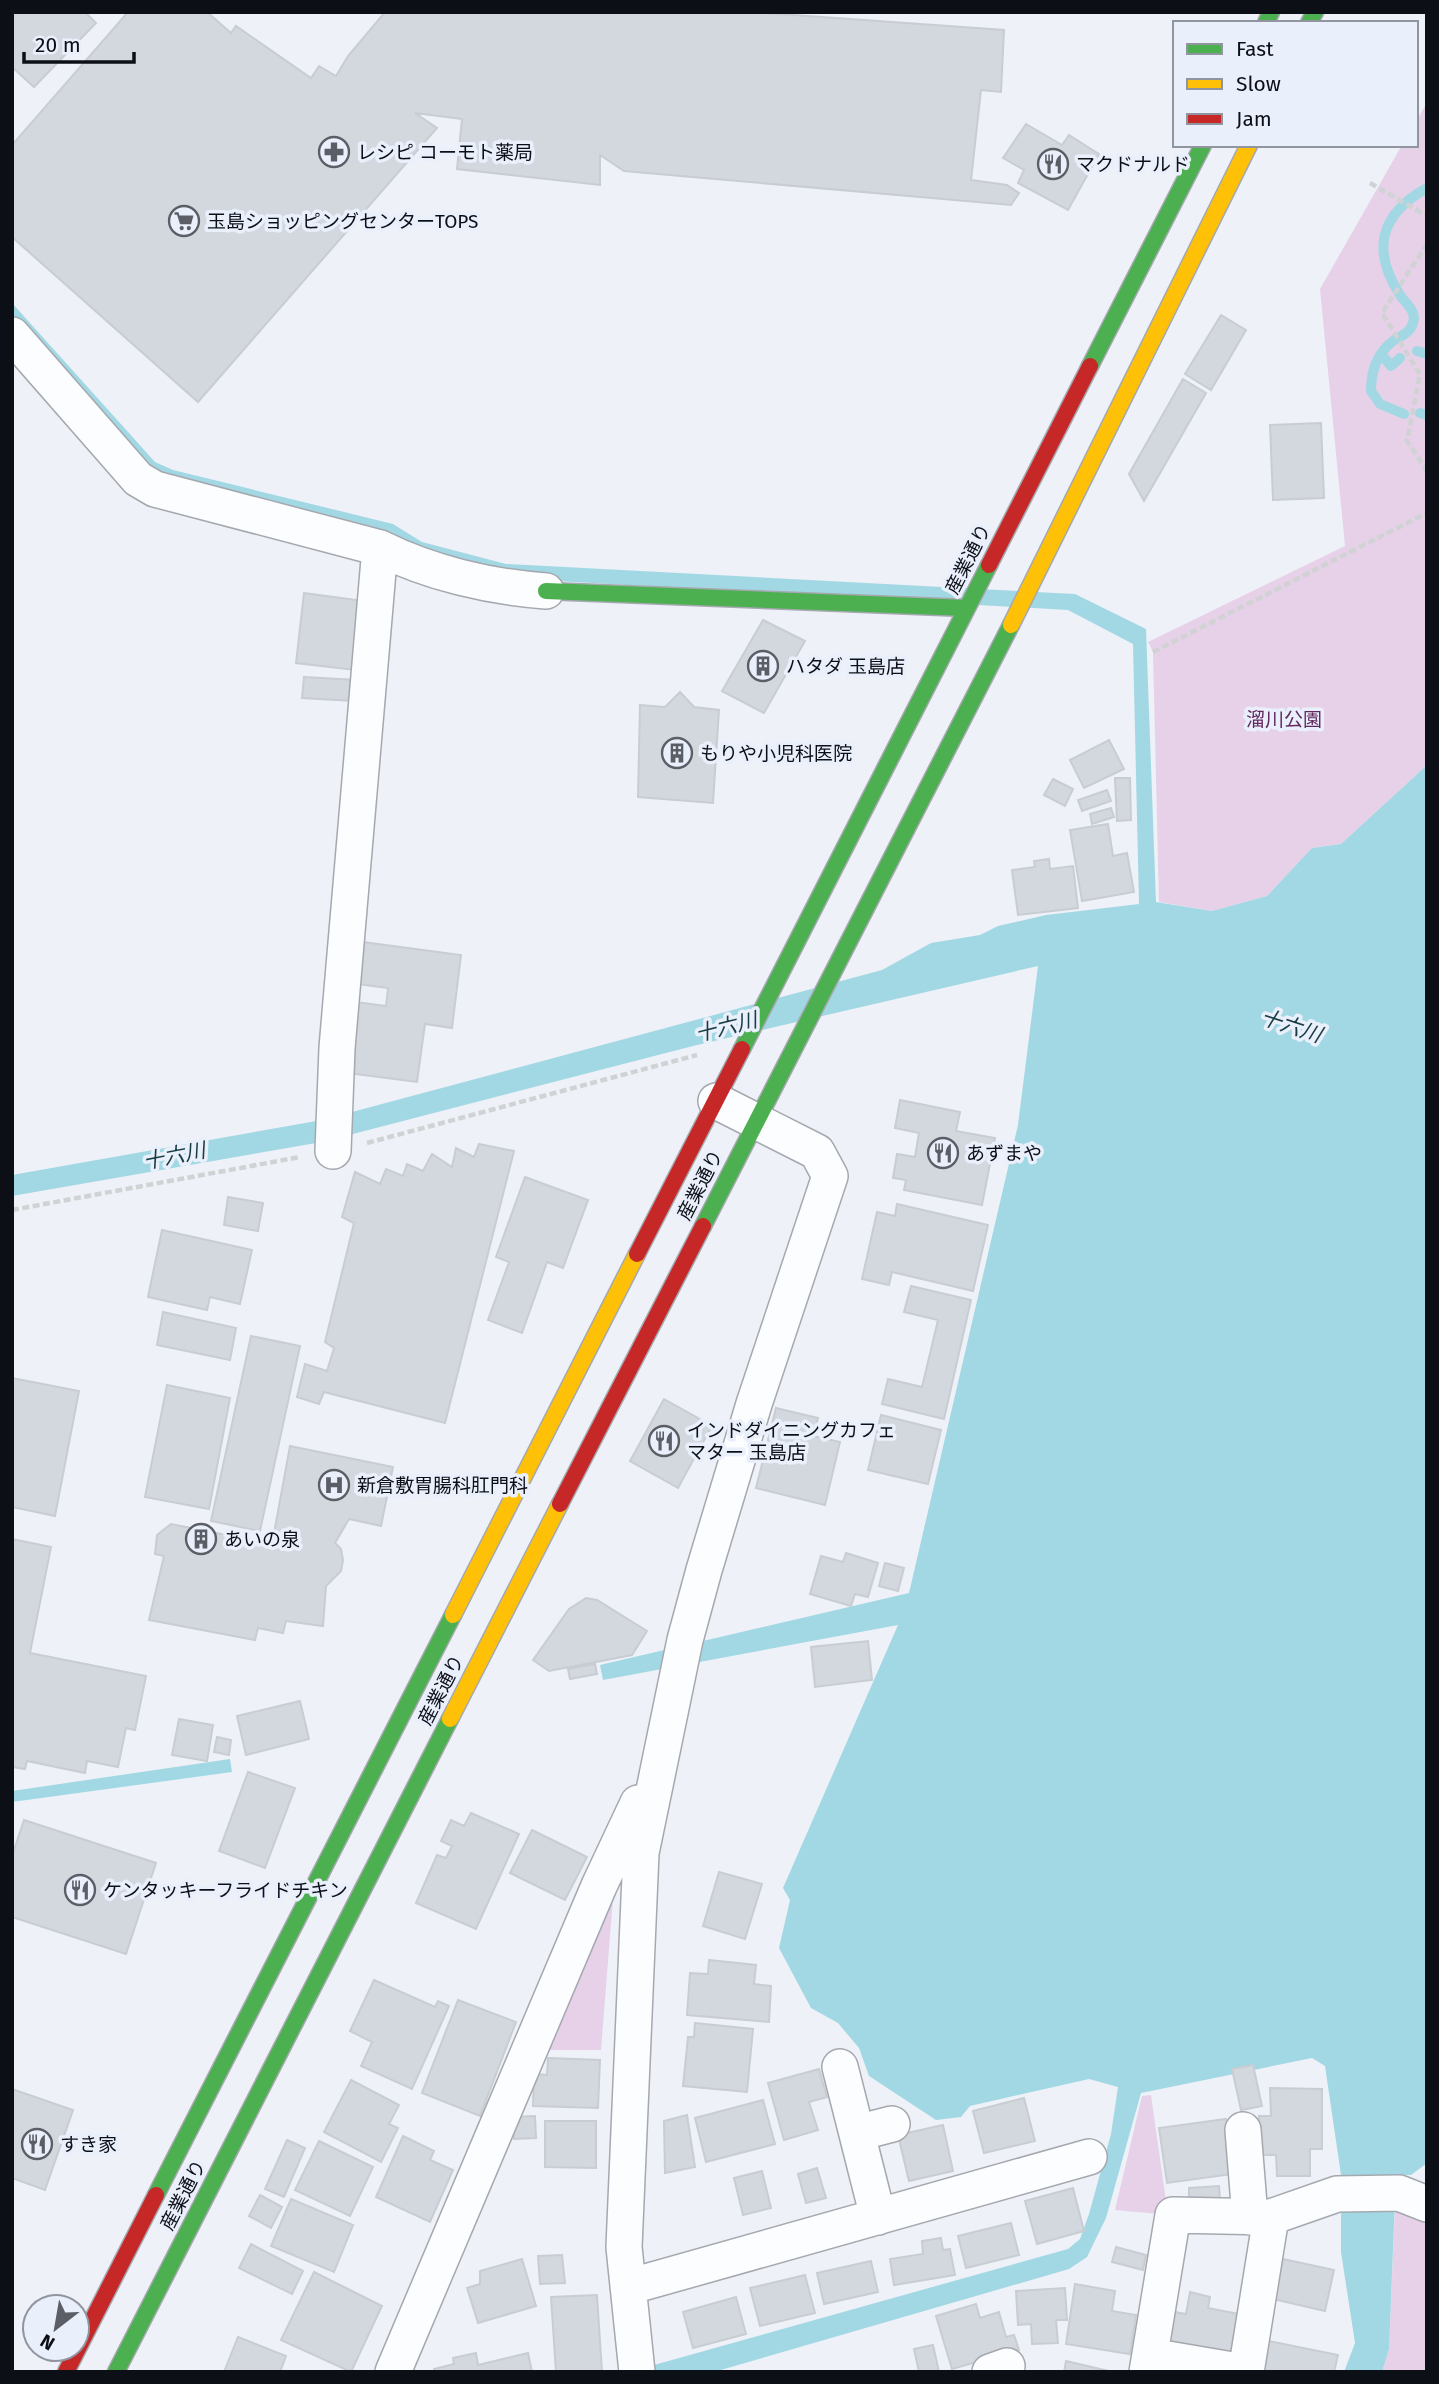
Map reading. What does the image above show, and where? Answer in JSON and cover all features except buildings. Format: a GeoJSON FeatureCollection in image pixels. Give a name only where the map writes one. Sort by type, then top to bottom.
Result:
{"type":"FeatureCollection","features":[{"type":"Feature","properties":{"kind":"street","name":"産業通り"},"geometry":{"type":"LineString","coordinates":[[66,2372],[1202,147]]}},
{"type":"Feature","properties":{"kind":"street","name":"産業通り"},"geometry":{"type":"LineString","coordinates":[[116,2372],[831,976],[1247,147]]}},
{"type":"Feature","properties":{"kind":"street"},"geometry":{"type":"LineString","coordinates":[[12,335],[138,479],[155,489],[380,548],[421,566],[508,588],[546,591],[967,608]]}},
{"type":"Feature","properties":{"kind":"street"},"geometry":{"type":"LineString","coordinates":[[333,1151],[337,1048],[380,548]]}},
{"type":"Feature","properties":{"kind":"street"},"geometry":{"type":"LineString","coordinates":[[637,2372],[624,2247],[641,1853],[704,1570],[754,1404],[830,1176],[817,1152],[716,1101]]}},
{"type":"Feature","properties":{"kind":"street"},"geometry":{"type":"LineString","coordinates":[[393,2372],[599,1886],[661,1754]]}},
{"type":"Feature","properties":{"kind":"street"},"geometry":{"type":"LineString","coordinates":[[840,2067],[878,2217]]}},
{"type":"Feature","properties":{"kind":"street"},"geometry":{"type":"LineString","coordinates":[[857,2133],[892,2124]]}},
{"type":"Feature","properties":{"kind":"street"},"geometry":{"type":"LineString","coordinates":[[1243,2130],[1261,2217],[1245,2372],[1148,2364],[1173,2215],[1261,2217],[1337,2194],[1413,2198]]}},
{"type":"Feature","properties":{"kind":"street"},"geometry":{"type":"LineString","coordinates":[[628,2287],[1089,2157]]}},
{"type":"Feature","properties":{"kind":"path"},"geometry":{"type":"LineString","coordinates":[[1370,183],[1427,216]]}},
{"type":"Feature","properties":{"kind":"path"},"geometry":{"type":"LineString","coordinates":[[1427,244],[1382,313],[1420,374],[1407,441],[1427,471]]}},
{"type":"Feature","properties":{"kind":"path"},"geometry":{"type":"LineString","coordinates":[[1153,652],[1427,513]]}},
{"type":"Feature","properties":{"kind":"path"},"geometry":{"type":"LineString","coordinates":[[12,1210],[333,1151],[744,1044]]}},
{"type":"Feature","properties":{"kind":"green space","name":"溜川公園"},"geometry":{"type":"Polygon","coordinates":[[[1427,103],[1427,765],[1341,844],[1312,848],[1267,896],[1212,911],[1159,902],[1153,652],[1148,642],[1345,546],[1320,289],[1401,147],[1418,147],[1418,118],[1427,103]]]}},
{"type":"Feature","properties":{"kind":"green space"},"geometry":{"type":"Polygon","coordinates":[[[614,1885],[601,2050],[549,2050],[614,1885]]]}},
{"type":"Feature","properties":{"kind":"green space"},"geometry":{"type":"Polygon","coordinates":[[[1151,2095],[1166,2201],[1159,2214],[1115,2210],[1142,2096],[1151,2095]]]}},
{"type":"Feature","properties":{"kind":"green space"},"geometry":{"type":"Polygon","coordinates":[[[1395,2208],[1404,2208],[1427,2225],[1427,2372],[1382,2372],[1389,2349],[1395,2208]]]}},
{"type":"Feature","properties":{"kind":"water","name":"十六川"},"geometry":{"type":"Polygon","coordinates":[[[12,303],[155,462],[173,470],[393,524],[422,542],[506,564],[1075,594],[1146,629],[1156,902],[1212,911],[1267,896],[1312,848],[1341,844],[1427,765],[1427,2163],[1411,2175],[1396,2175],[1389,2349],[1382,2372],[1344,2372],[1355,2343],[1341,2252],[1341,2175],[1325,2066],[1312,2058],[1141,2093],[1106,2218],[1087,2257],[1069,2269],[714,2372],[629,2372],[1068,2249],[1080,2239],[1089,2214],[1111,2134],[1118,2087],[1089,2079],[970,2106],[961,2117],[936,2120],[869,2076],[859,2048],[838,2023],[811,2008],[779,1948],[790,1900],[783,1888],[898,1625],[603,1680],[600,1665],[909,1593],[1018,1125],[1038,966],[693,1046],[322,1142],[12,1196],[12,1175],[322,1120],[882,970],[931,943],[980,935],[998,926],[1046,915],[1139,904],[1133,644],[1068,610],[502,578],[151,475],[12,324],[12,303]]]}},
{"type":"Feature","properties":{"kind":"water"},"geometry":{"type":"Polygon","coordinates":[[[230,1759],[232,1772],[12,1802],[12,1791],[230,1759]]]}},
{"type":"Feature","properties":{"kind":"waterway"},"geometry":{"type":"LineString","coordinates":[[1404,414],[1380,404],[1371,391],[1372,376],[1379,357],[1387,346],[1410,329],[1414,319],[1412,311],[1391,279],[1383,248],[1390,221],[1411,198],[1427,188]]}},
{"type":"Feature","properties":{"kind":"waterway"},"geometry":{"type":"LineString","coordinates":[[1417,351],[1427,354]]}},
{"type":"Feature","properties":{"kind":"waterway"},"geometry":{"type":"LineString","coordinates":[[1382,355],[1391,366],[1400,358]]}},
{"type":"Feature","properties":{"kind":"waterway"},"geometry":{"type":"LineString","coordinates":[[1420,413],[1427,415]]}},
{"type":"Feature","properties":{"kind":"traffic: fast"},"geometry":{"type":"LineString","coordinates":[[1267,21],[1271,12]]}},
{"type":"Feature","properties":{"kind":"traffic: fast"},"geometry":{"type":"LineString","coordinates":[[1310,21],[1315,12]]}},
{"type":"Feature","properties":{"kind":"traffic: fast"},"geometry":{"type":"LineString","coordinates":[[1090,366],[1202,147]]}},
{"type":"Feature","properties":{"kind":"traffic: fast"},"geometry":{"type":"LineString","coordinates":[[742,1049],[989,565]]}},
{"type":"Feature","properties":{"kind":"traffic: fast"},"geometry":{"type":"LineString","coordinates":[[546,591],[967,608]]}},
{"type":"Feature","properties":{"kind":"traffic: fast"},"geometry":{"type":"LineString","coordinates":[[703,1226],[1011,625]]}},
{"type":"Feature","properties":{"kind":"traffic: fast"},"geometry":{"type":"LineString","coordinates":[[156,2195],[453,1615]]}},
{"type":"Feature","properties":{"kind":"traffic: fast"},"geometry":{"type":"LineString","coordinates":[[116,2372],[450,1719]]}},
{"type":"Feature","properties":{"kind":"traffic: slow"},"geometry":{"type":"LineString","coordinates":[[1011,625],[1248,147]]}},
{"type":"Feature","properties":{"kind":"traffic: slow"},"geometry":{"type":"LineString","coordinates":[[453,1615],[637,1254]]}},
{"type":"Feature","properties":{"kind":"traffic: slow"},"geometry":{"type":"LineString","coordinates":[[450,1719],[560,1504]]}},
{"type":"Feature","properties":{"kind":"traffic: jam"},"geometry":{"type":"LineString","coordinates":[[989,565],[1090,366]]}},
{"type":"Feature","properties":{"kind":"traffic: jam"},"geometry":{"type":"LineString","coordinates":[[637,1254],[742,1049]]}},
{"type":"Feature","properties":{"kind":"traffic: jam"},"geometry":{"type":"LineString","coordinates":[[560,1504],[703,1226]]}},
{"type":"Feature","properties":{"kind":"traffic: jam"},"geometry":{"type":"LineString","coordinates":[[66,2372],[156,2195]]}},
{"type":"Feature","properties":{"kind":"place","name":"レシピ コーモト薬局"},"geometry":{"type":"Point","coordinates":[334,152]}},
{"type":"Feature","properties":{"kind":"place","name":"マクドナルド"},"geometry":{"type":"Point","coordinates":[1053,164]}},
{"type":"Feature","properties":{"kind":"place","name":"玉島ショッピングセンターTOPS"},"geometry":{"type":"Point","coordinates":[184,221]}},
{"type":"Feature","properties":{"kind":"place","name":"ハタダ 玉島店"},"geometry":{"type":"Point","coordinates":[763,666]}},
{"type":"Feature","properties":{"kind":"place","name":"もりや小児科医院"},"geometry":{"type":"Point","coordinates":[677,753]}},
{"type":"Feature","properties":{"kind":"place","name":"あずまや"},"geometry":{"type":"Point","coordinates":[943,1153]}},
{"type":"Feature","properties":{"kind":"place","name":"インドダイニングカフェ マター 玉島店"},"geometry":{"type":"Point","coordinates":[664,1441]}},
{"type":"Feature","properties":{"kind":"place","name":"新倉敷胃腸科肛門科"},"geometry":{"type":"Point","coordinates":[334,1485]}},
{"type":"Feature","properties":{"kind":"place","name":"あいの泉"},"geometry":{"type":"Point","coordinates":[201,1539]}},
{"type":"Feature","properties":{"kind":"place","name":"ケンタッキーフライドチキン"},"geometry":{"type":"Point","coordinates":[80,1890]}},
{"type":"Feature","properties":{"kind":"place","name":"すき家"},"geometry":{"type":"Point","coordinates":[37,2144]}}]}
